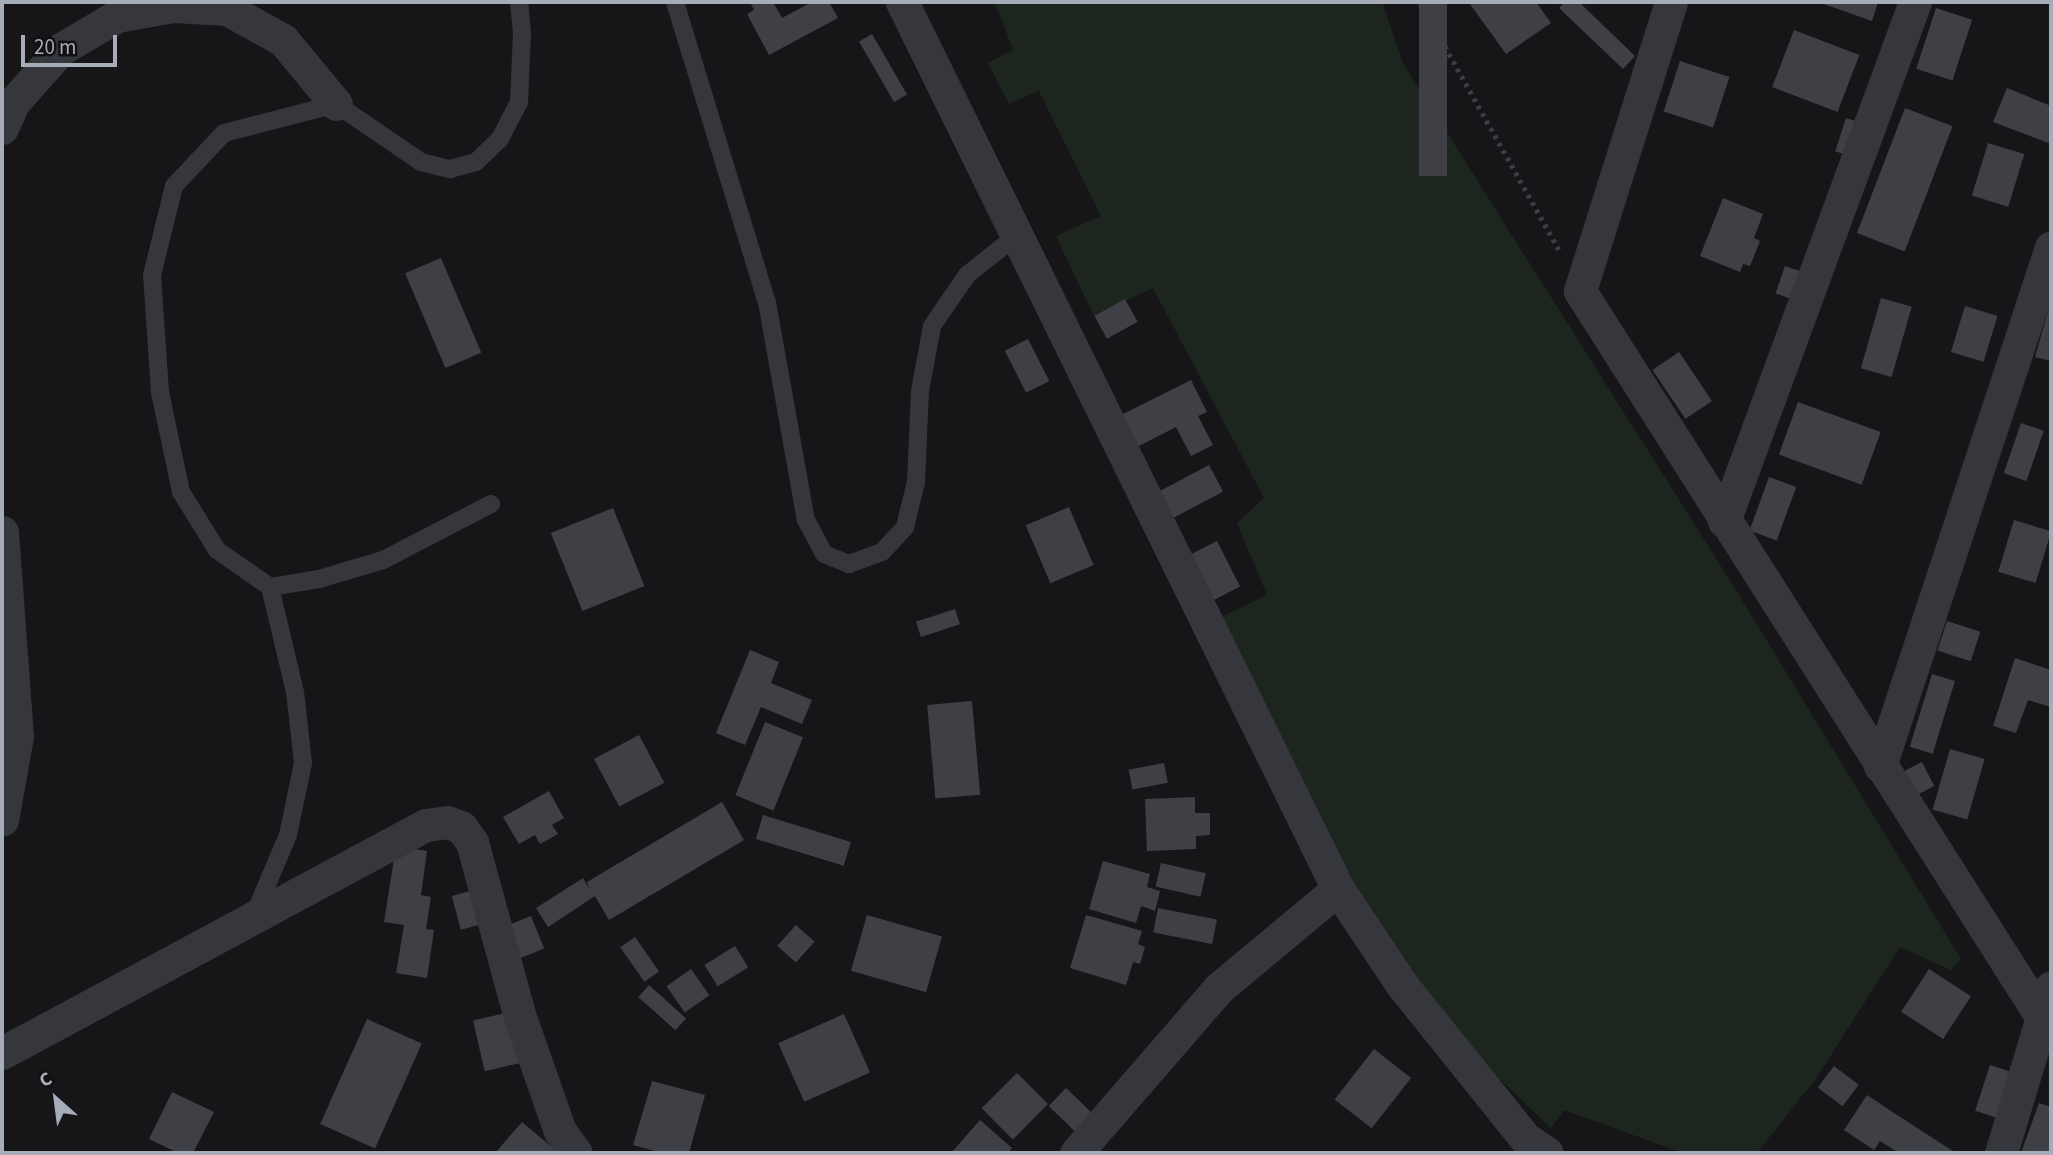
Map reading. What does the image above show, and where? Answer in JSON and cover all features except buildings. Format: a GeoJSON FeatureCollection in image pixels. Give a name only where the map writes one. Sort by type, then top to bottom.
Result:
{"type":"FeatureCollection","features":[{"type":"Feature","properties":{"kind":"street"},"geometry":{"type":"LineString","coordinates":[[902,2],[1338,889],[1402,985],[1529,1149]]}},
{"type":"Feature","properties":{"kind":"street"},"geometry":{"type":"LineString","coordinates":[[1671,2],[1580,291],[2042,1018]]}},
{"type":"Feature","properties":{"kind":"street"},"geometry":{"type":"LineString","coordinates":[[1724,521],[1915,2]]}},
{"type":"Feature","properties":{"kind":"street"},"geometry":{"type":"LineString","coordinates":[[2,128],[13,103],[61,49],[117,16],[173,6],[227,9],[283,40],[335,104]]}},
{"type":"Feature","properties":{"kind":"street"},"geometry":{"type":"LineString","coordinates":[[1880,766],[2051,247]]}},
{"type":"Feature","properties":{"kind":"street"},"geometry":{"type":"LineString","coordinates":[[2,532],[17,736],[2,820]]}},
{"type":"Feature","properties":{"kind":"street"},"geometry":{"type":"LineString","coordinates":[[2,1053],[426,825],[447,822],[461,827],[472,842],[520,1017],[560,1131],[576,1153]]}},
{"type":"Feature","properties":{"kind":"street"},"geometry":{"type":"LineString","coordinates":[[1076,1153],[1219,988],[1338,889]]}},
{"type":"Feature","properties":{"kind":"street"},"geometry":{"type":"LineString","coordinates":[[2001,1153],[2051,987]]}},
{"type":"Feature","properties":{"kind":"lane"},"geometry":{"type":"LineString","coordinates":[[252,920],[288,835],[303,763],[295,691],[270,587],[217,550],[181,492],[160,392],[152,275],[174,186],[224,133],[335,104],[421,162],[450,169],[476,162],[500,139],[519,102],[522,34],[519,2]]}},
{"type":"Feature","properties":{"kind":"lane"},"geometry":{"type":"LineString","coordinates":[[675,2],[767,302],[806,520],[824,554],[849,564],[881,552],[905,527],[916,482],[920,391],[932,326],[967,275],[1016,236]]}},
{"type":"Feature","properties":{"kind":"lane"},"geometry":{"type":"LineString","coordinates":[[270,587],[319,579],[383,560],[491,504]]}},
{"type":"Feature","properties":{"kind":"path"},"geometry":{"type":"LineString","coordinates":[[1420,2],[1580,291]]}},
{"type":"Feature","properties":{"kind":"shaded area"},"geometry":{"type":"Polygon","coordinates":[[[995,2],[1382,2],[1403,63],[1731,582],[1961,959],[1951,970],[1900,947],[1817,1077],[1757,1153],[1683,1153],[1564,1110],[1551,1128],[1441,1024],[1348,891],[1217,619],[1267,595],[1237,523],[1264,498],[1153,288],[1094,316],[1056,236],[1101,216],[1039,91],[1009,104],[988,63],[1013,50],[995,2]]]}}]}
